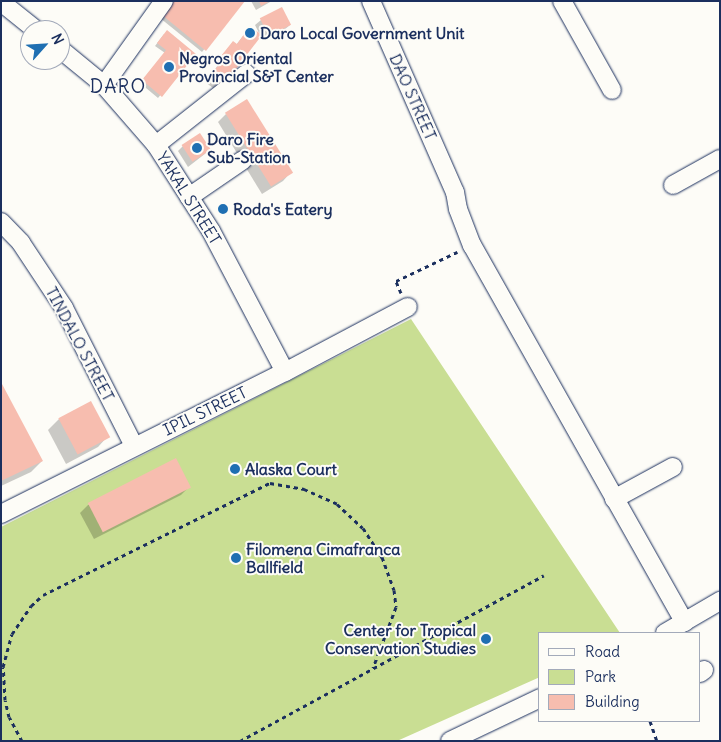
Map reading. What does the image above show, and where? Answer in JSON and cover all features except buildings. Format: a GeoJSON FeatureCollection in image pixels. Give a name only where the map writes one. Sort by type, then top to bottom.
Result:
{"type":"FeatureCollection","features":[{"type":"Feature","properties":{"kind":"street"},"geometry":{"type":"LineString","coordinates":[[104,85],[164,1]]}},
{"type":"Feature","properties":{"kind":"street","name":"DAO STREET"},"geometry":{"type":"LineString","coordinates":[[371,1],[456,192],[458,209],[472,245],[684,622]]}},
{"type":"Feature","properties":{"kind":"street"},"geometry":{"type":"LineString","coordinates":[[562,1],[612,90]]}},
{"type":"Feature","properties":{"kind":"street"},"geometry":{"type":"LineString","coordinates":[[1,2],[24,20]]}},
{"type":"Feature","properties":{"kind":"street","name":"YAKAL STREET"},"geometry":{"type":"LineString","coordinates":[[70,57],[104,85],[156,145],[211,231],[285,372]]}},
{"type":"Feature","properties":{"kind":"street"},"geometry":{"type":"LineString","coordinates":[[156,145],[246,74]]}},
{"type":"Feature","properties":{"kind":"street"},"geometry":{"type":"LineString","coordinates":[[673,185],[720,159]]}},
{"type":"Feature","properties":{"kind":"street"},"geometry":{"type":"LineString","coordinates":[[189,197],[243,160]]}},
{"type":"Feature","properties":{"kind":"street","name":"TINDALO STREET"},"geometry":{"type":"LineString","coordinates":[[1,222],[21,243],[64,308],[134,446]]}},
{"type":"Feature","properties":{"kind":"street","name":"IPIL STREET"},"geometry":{"type":"LineString","coordinates":[[1,514],[285,372],[408,307]]}},
{"type":"Feature","properties":{"kind":"street"},"geometry":{"type":"LineString","coordinates":[[614,499],[673,467]]}},
{"type":"Feature","properties":{"kind":"street"},"geometry":{"type":"LineString","coordinates":[[667,632],[720,601]]}},
{"type":"Feature","properties":{"kind":"street"},"geometry":{"type":"LineString","coordinates":[[450,741],[538,699]]}},
{"type":"Feature","properties":{"kind":"path"},"geometry":{"type":"LineString","coordinates":[[408,307],[396,281],[472,245]]}},
{"type":"Feature","properties":{"kind":"path"},"geometry":{"type":"LineString","coordinates":[[22,741],[9,717],[5,700],[3,667],[12,634],[31,606],[43,595],[270,483],[304,489],[337,504],[363,528],[382,557],[394,590],[396,607],[373,668]]}},
{"type":"Feature","properties":{"kind":"path"},"geometry":{"type":"LineString","coordinates":[[240,741],[544,575]]}},
{"type":"Feature","properties":{"kind":"path"},"geometry":{"type":"LineString","coordinates":[[650,722],[657,741]]}},
{"type":"Feature","properties":{"kind":"green space"},"geometry":{"type":"Polygon","coordinates":[[[411,319],[619,632],[538,632],[538,678],[397,741],[1,741],[1,527],[411,319]]]}},
{"type":"Feature","properties":{"kind":"place","name":"Daro Local Government Unit"},"geometry":{"type":"Point","coordinates":[250,33]}},
{"type":"Feature","properties":{"kind":"place","name":"Negros Oriental Provincial S&T Center"},"geometry":{"type":"Point","coordinates":[169,67]}},
{"type":"Feature","properties":{"kind":"place","name":"Daro Fire Sub-Station"},"geometry":{"type":"Point","coordinates":[197,148]}},
{"type":"Feature","properties":{"kind":"place","name":"Roda's Eatery"},"geometry":{"type":"Point","coordinates":[223,209]}},
{"type":"Feature","properties":{"kind":"place","name":"Alaska Court"},"geometry":{"type":"Point","coordinates":[235,469]}},
{"type":"Feature","properties":{"kind":"place","name":"Filomena Cimafranca Ballfield"},"geometry":{"type":"Point","coordinates":[236,558]}},
{"type":"Feature","properties":{"kind":"place","name":"Center for Tropical Conservation Studies"},"geometry":{"type":"Point","coordinates":[486,639]}},
{"type":"Feature","properties":{"kind":"district","name":"DARO"},"geometry":{"type":"Point","coordinates":[118,87]}}]}
